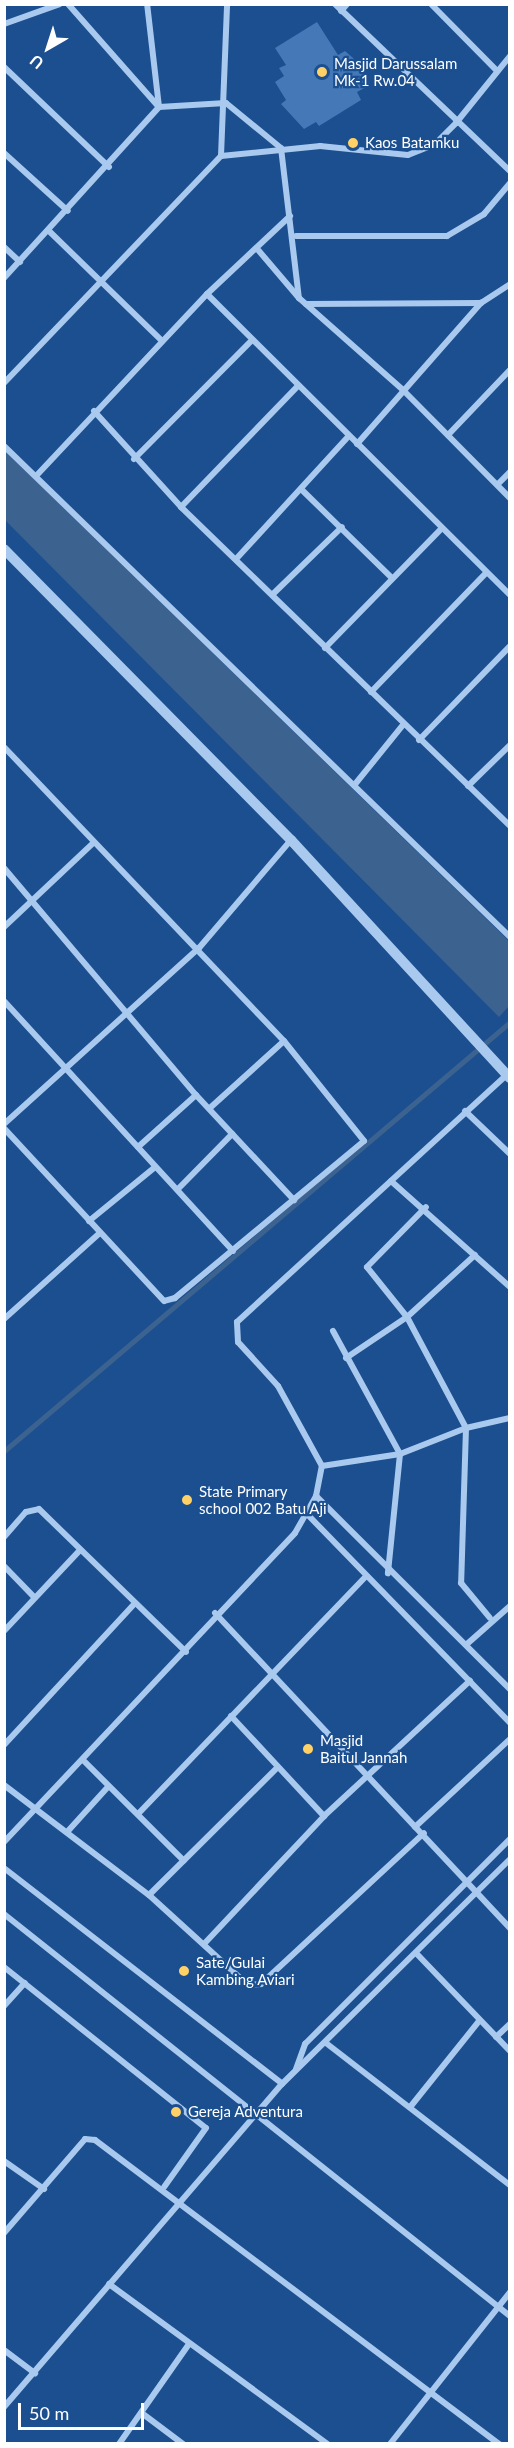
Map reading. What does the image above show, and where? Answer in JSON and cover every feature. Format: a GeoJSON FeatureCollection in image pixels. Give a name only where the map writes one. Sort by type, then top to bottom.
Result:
{"type":"FeatureCollection","features":[{"type":"Feature","properties":{"kind":"street"},"geometry":{"type":"LineString","coordinates":[[4,24],[60,4]]}},
{"type":"Feature","properties":{"kind":"street"},"geometry":{"type":"LineString","coordinates":[[68,4],[159,107]]}},
{"type":"Feature","properties":{"kind":"street"},"geometry":{"type":"LineString","coordinates":[[4,278],[109,167],[159,107],[147,4]]}},
{"type":"Feature","properties":{"kind":"street"},"geometry":{"type":"LineString","coordinates":[[4,383],[104,281],[221,156],[226,103],[227,4]]}},
{"type":"Feature","properties":{"kind":"street"},"geometry":{"type":"LineString","coordinates":[[335,4],[456,123],[510,171]]}},
{"type":"Feature","properties":{"kind":"street"},"geometry":{"type":"LineString","coordinates":[[341,11],[347,4]]}},
{"type":"Feature","properties":{"kind":"street"},"geometry":{"type":"LineString","coordinates":[[431,4],[496,70]]}},
{"type":"Feature","properties":{"kind":"street"},"geometry":{"type":"LineString","coordinates":[[221,156],[281,148],[408,155],[435,144],[456,123],[496,70],[510,56]]}},
{"type":"Feature","properties":{"kind":"street"},"geometry":{"type":"LineString","coordinates":[[4,67],[109,167]]}},
{"type":"Feature","properties":{"kind":"street"},"geometry":{"type":"LineString","coordinates":[[159,107],[226,103],[281,148],[290,216],[296,236],[299,298]]}},
{"type":"Feature","properties":{"kind":"street"},"geometry":{"type":"LineString","coordinates":[[4,153],[68,211]]}},
{"type":"Feature","properties":{"kind":"street"},"geometry":{"type":"LineString","coordinates":[[296,236],[447,236],[484,214],[510,183]]}},
{"type":"Feature","properties":{"kind":"street"},"geometry":{"type":"LineString","coordinates":[[36,475],[207,294],[259,251],[290,216]]}},
{"type":"Feature","properties":{"kind":"street"},"geometry":{"type":"LineString","coordinates":[[48,230],[104,281],[162,341]]}},
{"type":"Feature","properties":{"kind":"street"},"geometry":{"type":"LineString","coordinates":[[4,247],[20,262]]}},
{"type":"Feature","properties":{"kind":"street"},"geometry":{"type":"LineString","coordinates":[[259,251],[299,298],[403,390],[510,498]]}},
{"type":"Feature","properties":{"kind":"street"},"geometry":{"type":"LineString","coordinates":[[357,444],[481,303],[510,284]]}},
{"type":"Feature","properties":{"kind":"street"},"geometry":{"type":"LineString","coordinates":[[207,294],[250,342],[510,595]]}},
{"type":"Feature","properties":{"kind":"street"},"geometry":{"type":"LineString","coordinates":[[306,304],[481,303]]}},
{"type":"Feature","properties":{"kind":"street"},"geometry":{"type":"LineString","coordinates":[[134,459],[250,342]]}},
{"type":"Feature","properties":{"kind":"street"},"geometry":{"type":"LineString","coordinates":[[448,435],[510,370]]}},
{"type":"Feature","properties":{"kind":"street"},"geometry":{"type":"LineString","coordinates":[[181,507],[297,387]]}},
{"type":"Feature","properties":{"kind":"street"},"geometry":{"type":"LineString","coordinates":[[94,411],[134,459],[181,507],[237,558],[419,741],[510,826]]}},
{"type":"Feature","properties":{"kind":"street"},"geometry":{"type":"LineString","coordinates":[[237,558],[348,437]]}},
{"type":"Feature","properties":{"kind":"street"},"geometry":{"type":"LineString","coordinates":[[4,446],[356,783],[510,937]]}},
{"type":"Feature","properties":{"kind":"street"},"geometry":{"type":"LineString","coordinates":[[498,484],[510,472]]}},
{"type":"Feature","properties":{"kind":"street"},"geometry":{"type":"LineString","coordinates":[[301,489],[392,577]]}},
{"type":"Feature","properties":{"kind":"street"},"geometry":{"type":"LineString","coordinates":[[273,594],[342,527]]}},
{"type":"Feature","properties":{"kind":"street"},"geometry":{"type":"LineString","coordinates":[[325,648],[441,529]]}},
{"type":"Feature","properties":{"kind":"street"},"geometry":{"type":"LineString","coordinates":[[4,549],[291,840],[508,1076],[465,1111],[234,1329],[238,1342],[278,1386],[322,1466],[316,1497],[307,1514],[215,1613],[186,1652],[40,1809],[4,1842]]}},
{"type":"Feature","properties":{"kind":"street"},"geometry":{"type":"LineString","coordinates":[[371,692],[486,573]]}},
{"type":"Feature","properties":{"kind":"street"},"geometry":{"type":"LineString","coordinates":[[419,741],[510,646]]}},
{"type":"Feature","properties":{"kind":"street"},"geometry":{"type":"LineString","coordinates":[[356,783],[403,725]]}},
{"type":"Feature","properties":{"kind":"street"},"geometry":{"type":"LineString","coordinates":[[468,786],[510,745]]}},
{"type":"Feature","properties":{"kind":"street"},"geometry":{"type":"LineString","coordinates":[[4,747],[93,843],[199,948],[284,1041],[364,1138],[294,1200],[175,1298],[164,1300],[4,1126],[199,948],[291,840]]}},
{"type":"Feature","properties":{"kind":"street"},"geometry":{"type":"LineString","coordinates":[[4,927],[93,843]]}},
{"type":"Feature","properties":{"kind":"street"},"geometry":{"type":"LineString","coordinates":[[4,868],[129,1011],[196,1095],[211,1107],[232,1134],[294,1200]]}},
{"type":"Feature","properties":{"kind":"street"},"geometry":{"type":"LineString","coordinates":[[4,1001],[138,1147],[154,1168],[179,1188],[233,1251]]}},
{"type":"Feature","properties":{"kind":"street"},"geometry":{"type":"LineString","coordinates":[[211,1107],[284,1041]]}},
{"type":"Feature","properties":{"kind":"street"},"geometry":{"type":"LineString","coordinates":[[138,1147],[196,1095]]}},
{"type":"Feature","properties":{"kind":"street"},"geometry":{"type":"LineString","coordinates":[[465,1111],[510,1154]]}},
{"type":"Feature","properties":{"kind":"street"},"geometry":{"type":"LineString","coordinates":[[179,1188],[232,1134]]}},
{"type":"Feature","properties":{"kind":"street"},"geometry":{"type":"LineString","coordinates":[[89,1221],[154,1168]]}},
{"type":"Feature","properties":{"kind":"street"},"geometry":{"type":"LineString","coordinates":[[391,1181],[426,1207],[510,1287]]}},
{"type":"Feature","properties":{"kind":"street"},"geometry":{"type":"LineString","coordinates":[[426,1207],[367,1267],[407,1317],[466,1428],[461,1583],[490,1618]]}},
{"type":"Feature","properties":{"kind":"street"},"geometry":{"type":"LineString","coordinates":[[4,1319],[100,1233]]}},
{"type":"Feature","properties":{"kind":"street"},"geometry":{"type":"LineString","coordinates":[[346,1358],[407,1317],[475,1255]]}},
{"type":"Feature","properties":{"kind":"street"},"geometry":{"type":"LineString","coordinates":[[333,1331],[399,1454],[388,1573]]}},
{"type":"Feature","properties":{"kind":"street"},"geometry":{"type":"LineString","coordinates":[[322,1466],[399,1454],[466,1428],[510,1418]]}},
{"type":"Feature","properties":{"kind":"street"},"geometry":{"type":"LineString","coordinates":[[316,1497],[388,1573],[467,1644],[510,1689]]}},
{"type":"Feature","properties":{"kind":"street"},"geometry":{"type":"LineString","coordinates":[[4,1537],[26,1512],[39,1509],[186,1652]]}},
{"type":"Feature","properties":{"kind":"street"},"geometry":{"type":"LineString","coordinates":[[307,1514],[365,1577],[510,1723]]}},
{"type":"Feature","properties":{"kind":"street"},"geometry":{"type":"LineString","coordinates":[[4,1631],[80,1550]]}},
{"type":"Feature","properties":{"kind":"street"},"geometry":{"type":"LineString","coordinates":[[4,1566],[34,1597]]}},
{"type":"Feature","properties":{"kind":"street"},"geometry":{"type":"LineString","coordinates":[[138,1815],[365,1577]]}},
{"type":"Feature","properties":{"kind":"street"},"geometry":{"type":"LineString","coordinates":[[4,1745],[135,1603]]}},
{"type":"Feature","properties":{"kind":"street"},"geometry":{"type":"LineString","coordinates":[[467,1644],[490,1618],[510,1606]]}},
{"type":"Feature","properties":{"kind":"street"},"geometry":{"type":"LineString","coordinates":[[215,1613],[510,1928]]}},
{"type":"Feature","properties":{"kind":"street"},"geometry":{"type":"LineString","coordinates":[[204,1944],[324,1816],[370,1776],[470,1681]]}},
{"type":"Feature","properties":{"kind":"street"},"geometry":{"type":"LineString","coordinates":[[231,1716],[324,1816]]}},
{"type":"Feature","properties":{"kind":"street"},"geometry":{"type":"LineString","coordinates":[[416,1827],[510,1739]]}},
{"type":"Feature","properties":{"kind":"street"},"geometry":{"type":"LineString","coordinates":[[84,1761],[107,1788],[184,1861]]}},
{"type":"Feature","properties":{"kind":"street"},"geometry":{"type":"LineString","coordinates":[[149,1895],[277,1768]]}},
{"type":"Feature","properties":{"kind":"street"},"geometry":{"type":"LineString","coordinates":[[4,1785],[40,1809],[149,1895],[248,1985],[261,1983],[423,1833]]}},
{"type":"Feature","properties":{"kind":"street"},"geometry":{"type":"LineString","coordinates":[[68,1831],[107,1788]]}},
{"type":"Feature","properties":{"kind":"street"},"geometry":{"type":"LineString","coordinates":[[296,2069],[305,2043],[466,1880],[510,1839]]}},
{"type":"Feature","properties":{"kind":"street"},"geometry":{"type":"LineString","coordinates":[[4,2407],[282,2084],[510,1859]]}},
{"type":"Feature","properties":{"kind":"street"},"geometry":{"type":"LineString","coordinates":[[4,1868],[282,2084]]}},
{"type":"Feature","properties":{"kind":"street"},"geometry":{"type":"LineString","coordinates":[[4,1914],[253,2117],[510,2316]]}},
{"type":"Feature","properties":{"kind":"street"},"geometry":{"type":"LineString","coordinates":[[416,1953],[478,2021],[510,2051]]}},
{"type":"Feature","properties":{"kind":"street"},"geometry":{"type":"LineString","coordinates":[[4,1967],[206,2128],[164,2187]]}},
{"type":"Feature","properties":{"kind":"street"},"geometry":{"type":"LineString","coordinates":[[4,2006],[25,1983]]}},
{"type":"Feature","properties":{"kind":"street"},"geometry":{"type":"LineString","coordinates":[[411,2106],[478,2021]]}},
{"type":"Feature","properties":{"kind":"street"},"geometry":{"type":"LineString","coordinates":[[496,2037],[510,2024]]}},
{"type":"Feature","properties":{"kind":"street"},"geometry":{"type":"LineString","coordinates":[[326,2043],[411,2106],[510,2186]]}},
{"type":"Feature","properties":{"kind":"street"},"geometry":{"type":"LineString","coordinates":[[4,2233],[88,2137],[164,2187],[499,2444]]}},
{"type":"Feature","properties":{"kind":"street"},"geometry":{"type":"LineString","coordinates":[[4,2161],[44,2189]]}},
{"type":"Feature","properties":{"kind":"street"},"geometry":{"type":"LineString","coordinates":[[109,2284],[328,2444]]}},
{"type":"Feature","properties":{"kind":"street"},"geometry":{"type":"LineString","coordinates":[[390,2444],[510,2292]]}},
{"type":"Feature","properties":{"kind":"street"},"geometry":{"type":"LineString","coordinates":[[119,2444],[143,2414],[189,2344]]}},
{"type":"Feature","properties":{"kind":"street"},"geometry":{"type":"LineString","coordinates":[[4,2350],[35,2373]]}},
{"type":"Feature","properties":{"kind":"street"},"geometry":{"type":"LineString","coordinates":[[143,2414],[183,2444]]}},
{"type":"Feature","properties":{"kind":"water"},"geometry":{"type":"Polygon","coordinates":[[[5,451],[509,941],[509,1006],[499,1017],[5,520],[5,451]]]}},
{"type":"Feature","properties":{"kind":"building","name":"Masjid Darussalam Mk-1 Rw.04"},"geometry":{"type":"Polygon","coordinates":[[[317,22],[338,55],[345,51],[353,58],[370,85],[357,92],[361,100],[319,126],[316,122],[304,129],[281,104],[286,100],[275,82],[284,76],[279,68],[286,65],[275,48],[317,22]]]}},
{"type":"Feature","properties":{"kind":"waterway"},"geometry":{"type":"LineString","coordinates":[[4,1451],[510,1022]]}},
{"type":"Feature","properties":{"kind":"place","name":"Masjid Darussalam Mk-1 Rw.04"},"geometry":{"type":"Point","coordinates":[322,72]}},
{"type":"Feature","properties":{"kind":"place","name":"Kaos Batamku"},"geometry":{"type":"Point","coordinates":[353,143]}},
{"type":"Feature","properties":{"kind":"place","name":"State Primary school 002 Batu Aji"},"geometry":{"type":"Point","coordinates":[187,1500]}},
{"type":"Feature","properties":{"kind":"place","name":"Masjid Baitul Jannah"},"geometry":{"type":"Point","coordinates":[308,1749]}},
{"type":"Feature","properties":{"kind":"place","name":"Sate/Gulai Kambing Aviari"},"geometry":{"type":"Point","coordinates":[184,1971]}},
{"type":"Feature","properties":{"kind":"place","name":"Gereja Adventura"},"geometry":{"type":"Point","coordinates":[176,2112]}}]}
